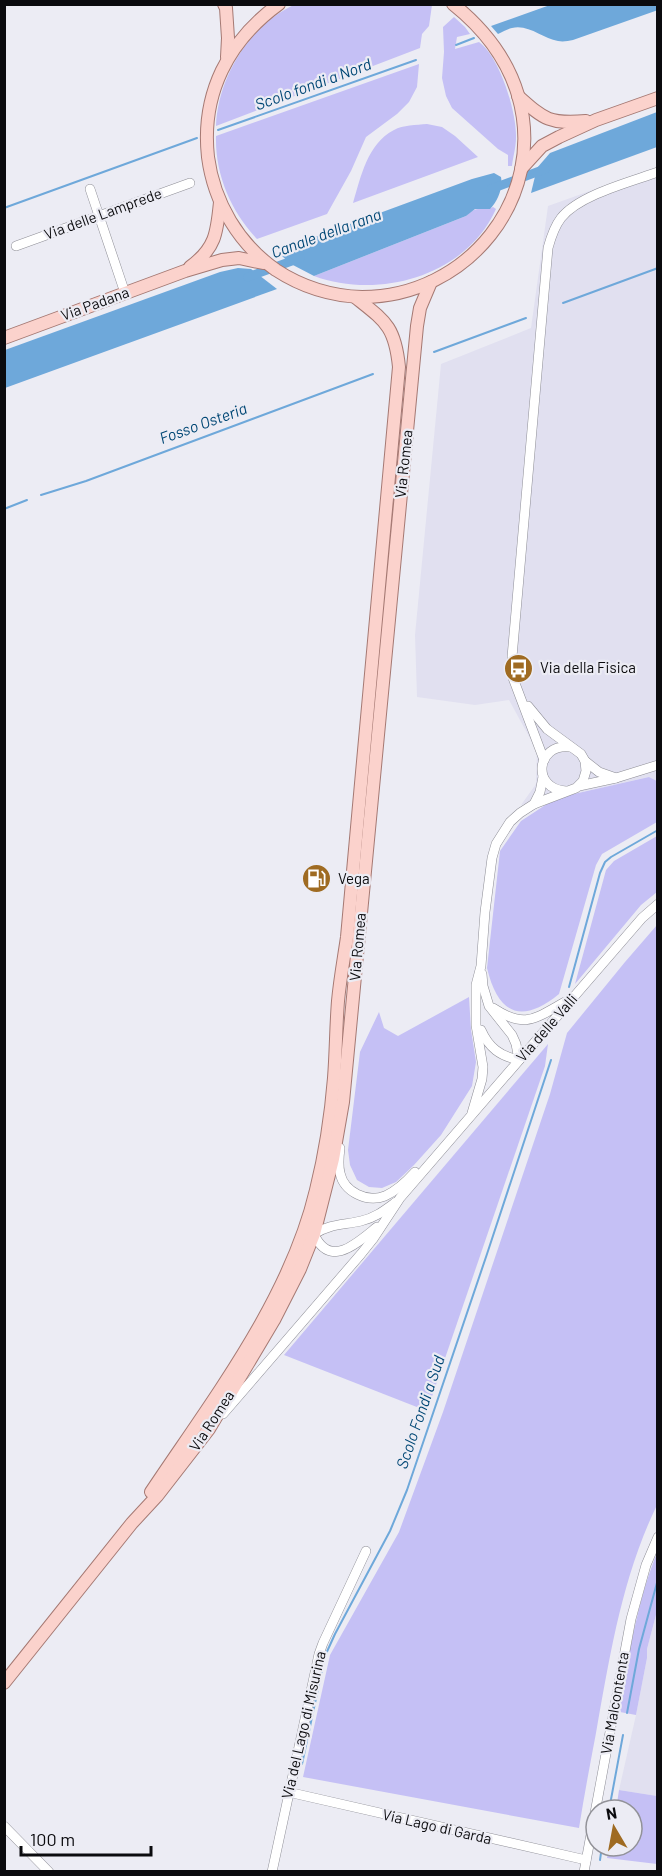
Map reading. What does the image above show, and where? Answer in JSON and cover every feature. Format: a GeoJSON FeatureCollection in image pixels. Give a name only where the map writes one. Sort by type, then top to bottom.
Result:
{"type":"FeatureCollection","features":[{"type":"Feature","properties":{"kind":"main road"},"geometry":{"type":"LineString","coordinates":[[224,4],[228,39],[227,58]]}},
{"type":"Feature","properties":{"kind":"main road"},"geometry":{"type":"LineString","coordinates":[[279,4],[248,30],[227,58],[210,105],[207,127],[210,167],[220,201],[235,230],[255,254],[300,283],[327,292],[355,297],[394,294],[431,282],[453,270],[472,255],[494,230],[510,202],[521,170],[524,125],[518,96],[505,63],[490,41],[453,4]]}},
{"type":"Feature","properties":{"kind":"main road"},"geometry":{"type":"LineString","coordinates":[[463,4],[472,21]]}},
{"type":"Feature","properties":{"kind":"main road"},"geometry":{"type":"LineString","coordinates":[[518,96],[539,114],[553,122],[596,120]]}},
{"type":"Feature","properties":{"kind":"main road"},"geometry":{"type":"LineString","coordinates":[[521,170],[542,146],[596,120],[657,98]]}},
{"type":"Feature","properties":{"kind":"main road"},"geometry":{"type":"LineString","coordinates":[[185,271],[208,251],[215,238],[220,201]]}},
{"type":"Feature","properties":{"kind":"main road","name":"Via Padana"},"geometry":{"type":"LineString","coordinates":[[4,338],[185,271],[233,258],[268,264]]}},
{"type":"Feature","properties":{"kind":"main road","name":"Via Romea"},"geometry":{"type":"LineString","coordinates":[[4,1683],[157,1496],[211,1426],[274,1320],[300,1269],[340,1125],[417,326],[420,308],[431,282]]}},
{"type":"Feature","properties":{"kind":"main road","name":"Via Romea"},"geometry":{"type":"LineString","coordinates":[[132,1524],[253,1336],[309,1232],[324,1152],[334,1078],[338,999],[347,937],[399,367],[397,348],[389,327],[382,318],[355,297]]}},
{"type":"Feature","properties":{"kind":"street"},"geometry":{"type":"LineString","coordinates":[[544,760],[513,678],[512,657],[551,237],[561,218],[578,203],[657,172]]}},
{"type":"Feature","properties":{"kind":"street","name":"Via delle Lamprede"},"geometry":{"type":"LineString","coordinates":[[16,246],[190,183]]}},
{"type":"Feature","properties":{"kind":"street"},"geometry":{"type":"LineString","coordinates":[[90,189],[125,293]]}},
{"type":"Feature","properties":{"kind":"street"},"geometry":{"type":"LineString","coordinates":[[522,700],[547,729],[579,752],[585,761],[599,771],[616,778]]}},
{"type":"Feature","properties":{"kind":"street"},"geometry":{"type":"LineString","coordinates":[[534,804],[540,792],[542,767],[547,754],[556,748],[570,747]]}},
{"type":"Feature","properties":{"kind":"street"},"geometry":{"type":"LineString","coordinates":[[579,786],[586,774],[585,761]]}},
{"type":"Feature","properties":{"kind":"street"},"geometry":{"type":"LineString","coordinates":[[475,1010],[484,1036],[495,1052],[519,1060],[512,1035],[489,1006],[483,986],[481,966],[492,858],[496,844],[510,822],[534,804],[566,791],[657,765]]}},
{"type":"Feature","properties":{"kind":"street"},"geometry":{"type":"LineString","coordinates":[[543,777],[552,788],[566,791]]}},
{"type":"Feature","properties":{"kind":"street","name":"Via delle Valli"},"geometry":{"type":"LineString","coordinates":[[211,1426],[361,1254],[400,1198],[438,1153],[642,918],[657,904]]}},
{"type":"Feature","properties":{"kind":"street"},"geometry":{"type":"LineString","coordinates":[[472,1115],[483,1067],[475,1010],[476,985],[481,966]]}},
{"type":"Feature","properties":{"kind":"street"},"geometry":{"type":"LineString","coordinates":[[489,1006],[507,1017],[526,1021],[539,1017],[572,998]]}},
{"type":"Feature","properties":{"kind":"street","name":"Via delle Valli"},"geometry":{"type":"LineString","coordinates":[[340,1125],[340,1175],[357,1195],[369,1198],[383,1197],[404,1184],[438,1153]]}},
{"type":"Feature","properties":{"kind":"street","name":"Via delle Valli"},"geometry":{"type":"LineString","coordinates":[[384,1222],[355,1245],[340,1251],[322,1246],[309,1232],[324,1227],[362,1221],[375,1216],[400,1198]]}},
{"type":"Feature","properties":{"kind":"street","name":"Via Malcontenta"},"geometry":{"type":"LineString","coordinates":[[584,1872],[631,1619],[646,1565],[657,1537]]}},
{"type":"Feature","properties":{"kind":"street","name":"Via del Lago di Misurina"},"geometry":{"type":"LineString","coordinates":[[272,1872],[319,1654],[366,1551]]}},
{"type":"Feature","properties":{"kind":"street","name":"Via Lago di Garda"},"geometry":{"type":"LineString","coordinates":[[288,1792],[586,1860]]}},
{"type":"Feature","properties":{"kind":"street"},"geometry":{"type":"LineString","coordinates":[[4,1826],[49,1872]]}},
{"type":"Feature","properties":{"kind":"shaded area"},"geometry":{"type":"Polygon","coordinates":[[[296,4],[432,5],[429,26],[422,34],[420,48],[216,126],[223,89],[240,54],[264,25],[279,13],[296,4]]]}},
{"type":"Feature","properties":{"kind":"shaded area"},"geometry":{"type":"Polygon","coordinates":[[[454,17],[470,34],[457,37],[455,49],[479,42],[494,60],[506,86],[516,127],[512,166],[508,166],[508,155],[498,149],[452,108],[446,96],[442,78],[443,27],[454,17]]]}},
{"type":"Feature","properties":{"kind":"shaded area"},"geometry":{"type":"Polygon","coordinates":[[[419,64],[417,87],[409,102],[366,137],[351,171],[327,214],[257,239],[239,217],[226,192],[218,165],[216,136],[419,64]]]}},
{"type":"Feature","properties":{"kind":"shaded area"},"geometry":{"type":"Polygon","coordinates":[[[427,124],[442,127],[478,157],[353,203],[366,162],[377,144],[398,128],[427,124]]]}},
{"type":"Feature","properties":{"kind":"shaded area"},"geometry":{"type":"Polygon","coordinates":[[[657,167],[657,781],[649,777],[521,805],[536,784],[537,751],[509,700],[475,705],[417,697],[415,635],[441,364],[531,328],[548,206],[657,167]]]}},
{"type":"Feature","properties":{"kind":"shaded area"},"geometry":{"type":"Polygon","coordinates":[[[493,207],[496,209],[482,232],[464,251],[442,266],[418,277],[392,283],[366,285],[339,283],[314,276],[466,216],[474,210],[493,207]]]}},
{"type":"Feature","properties":{"kind":"shaded area"},"geometry":{"type":"Polygon","coordinates":[[[649,777],[657,781],[657,822],[602,854],[596,865],[559,994],[533,1009],[522,1012],[513,1010],[505,1005],[498,996],[487,968],[500,851],[521,821],[556,798],[649,777]]]}},
{"type":"Feature","properties":{"kind":"shaded area"},"geometry":{"type":"Polygon","coordinates":[[[657,836],[657,892],[641,905],[575,984],[606,870],[614,861],[657,836]]]}},
{"type":"Feature","properties":{"kind":"shaded area"},"geometry":{"type":"Polygon","coordinates":[[[657,925],[657,1505],[626,1588],[607,1675],[579,1828],[303,1777],[330,1655],[399,1532],[443,1412],[550,1094],[567,1033],[657,925]]]}},
{"type":"Feature","properties":{"kind":"shaded area"},"geometry":{"type":"Polygon","coordinates":[[[469,997],[476,1062],[472,1086],[441,1135],[414,1165],[396,1182],[382,1188],[369,1187],[357,1180],[350,1165],[348,1150],[360,1052],[379,1012],[384,1028],[398,1036],[469,997]]]}},
{"type":"Feature","properties":{"kind":"shaded area"},"geometry":{"type":"Polygon","coordinates":[[[548,1044],[545,1066],[427,1411],[284,1355],[548,1044]]]}},
{"type":"Feature","properties":{"kind":"shaded area"},"geometry":{"type":"Polygon","coordinates":[[[657,1553],[657,1611],[647,1649],[636,1715],[620,1712],[619,1709],[639,1610],[657,1553]]]}},
{"type":"Feature","properties":{"kind":"shaded area"},"geometry":{"type":"Polygon","coordinates":[[[657,1611],[657,1796],[619,1790],[636,1715],[647,1649],[657,1611]]]}},
{"type":"Feature","properties":{"kind":"shaded area"},"geometry":{"type":"Polygon","coordinates":[[[619,1790],[657,1796],[657,1864],[607,1858],[644,1858],[644,1798],[618,1798],[619,1790]]]}},
{"type":"Feature","properties":{"kind":"water"},"geometry":{"type":"Polygon","coordinates":[[[657,4],[658,10],[566,41],[552,40],[518,27],[498,34],[491,26],[550,5],[657,4]]]}},
{"type":"Feature","properties":{"kind":"water"},"geometry":{"type":"Polygon","coordinates":[[[657,112],[657,147],[531,193],[537,168],[550,153],[657,112]]]}},
{"type":"Feature","properties":{"kind":"water"},"geometry":{"type":"Polygon","coordinates":[[[494,173],[501,177],[501,190],[490,209],[475,209],[466,216],[314,276],[291,264],[282,256],[282,249],[494,173]]]}},
{"type":"Feature","properties":{"kind":"water"},"geometry":{"type":"Polygon","coordinates":[[[238,268],[251,269],[277,289],[5,388],[5,350],[220,272],[238,268]]]}},
{"type":"Feature","properties":{"kind":"waterway","name":"Scolo fondi a Nord"},"geometry":{"type":"LineString","coordinates":[[456,45],[474,38]]}},
{"type":"Feature","properties":{"kind":"waterway","name":"Scolo fondi a Nord"},"geometry":{"type":"LineString","coordinates":[[218,130],[416,60]]}},
{"type":"Feature","properties":{"kind":"waterway","name":"Scolo fondi a Nord"},"geometry":{"type":"LineString","coordinates":[[4,208],[197,138]]}},
{"type":"Feature","properties":{"kind":"waterway","name":"Canale della rana"},"geometry":{"type":"LineString","coordinates":[[491,189],[545,169]]}},
{"type":"Feature","properties":{"kind":"waterway","name":"Canale della rana"},"geometry":{"type":"LineString","coordinates":[[248,277],[300,258]]}},
{"type":"Feature","properties":{"kind":"waterway","name":"Fosso Osteria"},"geometry":{"type":"LineString","coordinates":[[563,303],[658,268]]}},
{"type":"Feature","properties":{"kind":"waterway","name":"Fosso Osteria"},"geometry":{"type":"LineString","coordinates":[[434,352],[526,318]]}},
{"type":"Feature","properties":{"kind":"waterway","name":"Fosso Osteria"},"geometry":{"type":"LineString","coordinates":[[41,495],[86,481],[373,374]]}},
{"type":"Feature","properties":{"kind":"waterway","name":"Fosso Osteria"},"geometry":{"type":"LineString","coordinates":[[4,509],[27,500]]}},
{"type":"Feature","properties":{"kind":"waterway","name":"Scolo Fondi a Sud"},"geometry":{"type":"LineString","coordinates":[[569,987],[605,862],[658,830]]}},
{"type":"Feature","properties":{"kind":"waterway","name":"Scolo Fondi a Sud"},"geometry":{"type":"LineString","coordinates":[[302,1764],[325,1656],[390,1531],[407,1490],[551,1060]]}},
{"type":"Feature","properties":{"kind":"waterway"},"geometry":{"type":"LineString","coordinates":[[627,1713],[639,1649],[658,1579]]}},
{"type":"Feature","properties":{"kind":"waterway"},"geometry":{"type":"LineString","coordinates":[[611,1798],[623,1735]]}},
{"type":"Feature","properties":{"kind":"place","name":"Via della Fisica"},"geometry":{"type":"Point","coordinates":[519,668]}},
{"type":"Feature","properties":{"kind":"place","name":"Vega"},"geometry":{"type":"Point","coordinates":[317,879]}}]}
